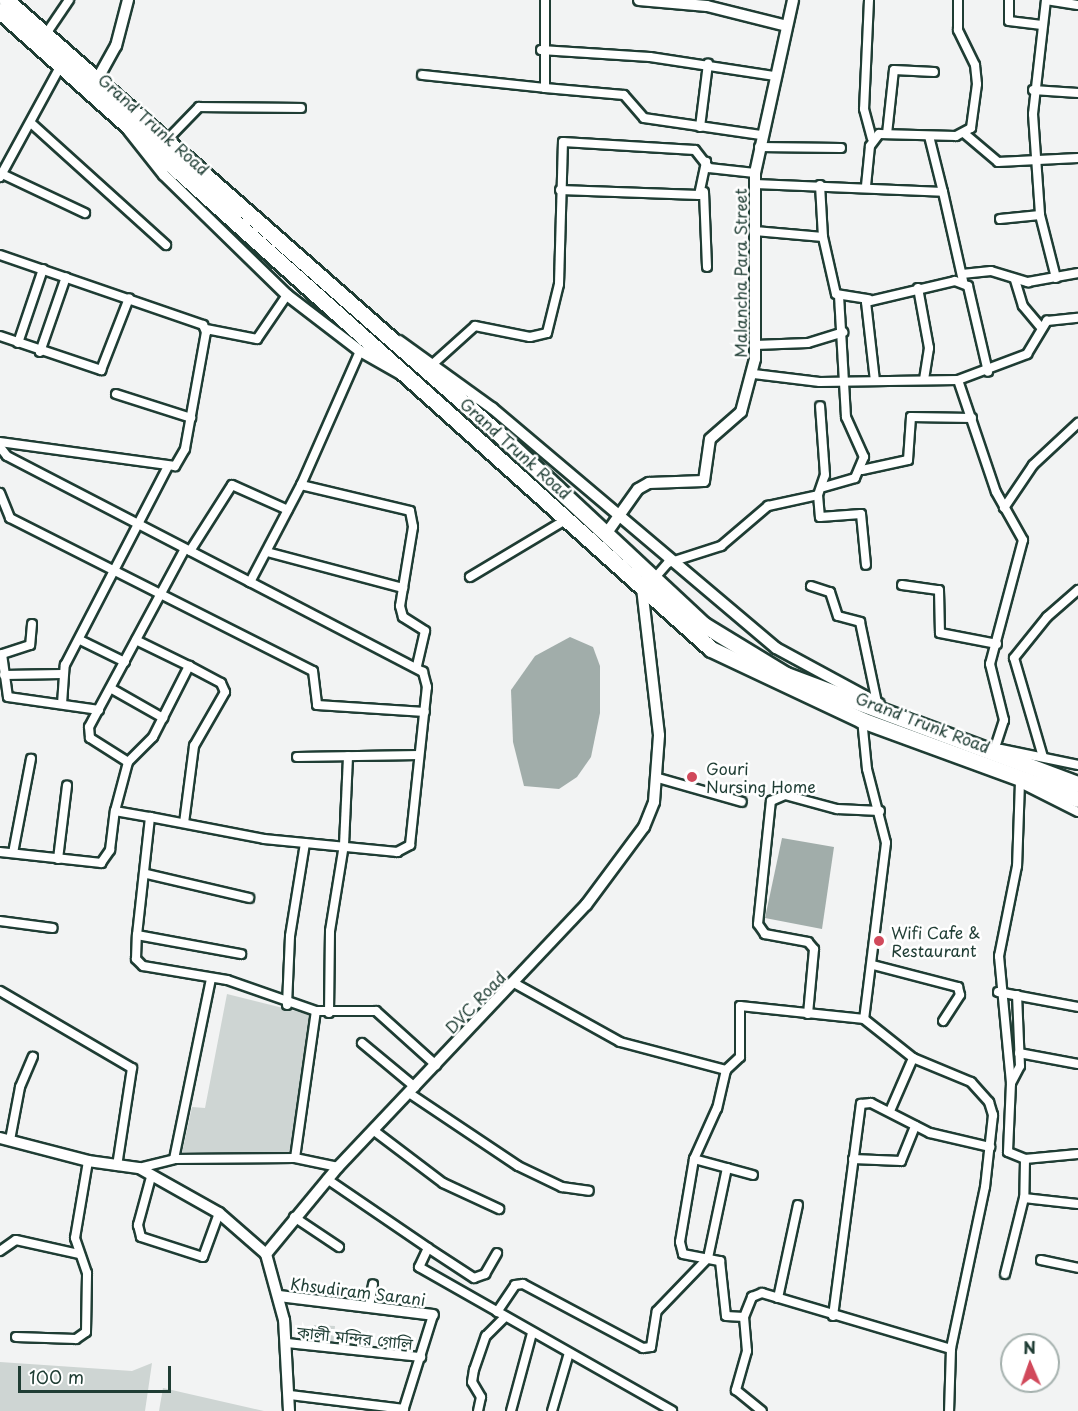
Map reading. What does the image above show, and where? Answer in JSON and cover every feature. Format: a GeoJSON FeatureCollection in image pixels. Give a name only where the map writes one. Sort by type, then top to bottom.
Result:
{"type":"FeatureCollection","features":[{"type":"Feature","properties":{"kind":"highway","name":"Grand Trunk Road"},"geometry":{"type":"LineString","coordinates":[[6,0],[98,78],[385,334],[733,663],[896,717],[1078,784]]}},
{"type":"Feature","properties":{"kind":"highway","name":"Grand Trunk Road"},"geometry":{"type":"LineString","coordinates":[[0,11],[567,519],[601,540]]}},
{"type":"Feature","properties":{"kind":"highway","name":"Grand Trunk Road"},"geometry":{"type":"LineString","coordinates":[[867,709],[1014,778],[1078,799]]}},
{"type":"Feature","properties":{"kind":"street"},"geometry":{"type":"LineString","coordinates":[[46,34],[69,0]]}},
{"type":"Feature","properties":{"kind":"street"},"geometry":{"type":"LineString","coordinates":[[98,78],[116,46],[128,0]]}},
{"type":"Feature","properties":{"kind":"street"},"geometry":{"type":"LineString","coordinates":[[545,0],[541,50],[545,88]]}},
{"type":"Feature","properties":{"kind":"street"},"geometry":{"type":"LineString","coordinates":[[639,0],[690,2],[787,26]]}},
{"type":"Feature","properties":{"kind":"street","name":"Malancha Para Street"},"geometry":{"type":"LineString","coordinates":[[601,540],[620,520],[638,489],[649,483],[704,481],[710,439],[741,412],[754,374],[755,178],[760,141],[793,0]]}},
{"type":"Feature","properties":{"kind":"street"},"geometry":{"type":"LineString","coordinates":[[867,186],[872,138],[864,109],[869,0]]}},
{"type":"Feature","properties":{"kind":"street"},"geometry":{"type":"LineString","coordinates":[[958,0],[958,30],[975,65],[977,84],[974,118],[965,134]]}},
{"type":"Feature","properties":{"kind":"street"},"geometry":{"type":"LineString","coordinates":[[1009,0],[1009,21],[1042,26]]}},
{"type":"Feature","properties":{"kind":"street"},"geometry":{"type":"LineString","coordinates":[[1056,278],[1040,215],[1032,90],[1046,0],[1078,5]]}},
{"type":"Feature","properties":{"kind":"street"},"geometry":{"type":"LineString","coordinates":[[541,50],[708,64],[774,76]]}},
{"type":"Feature","properties":{"kind":"street"},"geometry":{"type":"LineString","coordinates":[[700,127],[708,64]]}},
{"type":"Feature","properties":{"kind":"street"},"geometry":{"type":"LineString","coordinates":[[61,65],[1,174],[85,213]]}},
{"type":"Feature","properties":{"kind":"street"},"geometry":{"type":"LineString","coordinates":[[887,134],[894,70],[934,72]]}},
{"type":"Feature","properties":{"kind":"street"},"geometry":{"type":"LineString","coordinates":[[422,75],[624,95],[632,98],[644,118],[700,127],[760,141],[841,148]]}},
{"type":"Feature","properties":{"kind":"street"},"geometry":{"type":"LineString","coordinates":[[1032,90],[1078,93]]}},
{"type":"Feature","properties":{"kind":"street"},"geometry":{"type":"LineString","coordinates":[[167,140],[199,106],[301,108]]}},
{"type":"Feature","properties":{"kind":"street"},"geometry":{"type":"LineString","coordinates":[[123,120],[164,175],[287,295],[360,351],[410,377]]}},
{"type":"Feature","properties":{"kind":"street"},"geometry":{"type":"LineString","coordinates":[[31,123],[166,245]]}},
{"type":"Feature","properties":{"kind":"street"},"geometry":{"type":"LineString","coordinates":[[872,138],[887,134],[929,136],[965,134],[998,162],[1078,158]]}},
{"type":"Feature","properties":{"kind":"street"},"geometry":{"type":"LineString","coordinates":[[929,136],[988,372]]}},
{"type":"Feature","properties":{"kind":"street"},"geometry":{"type":"LineString","coordinates":[[435,363],[475,326],[530,337],[547,333],[559,284],[561,144],[567,140],[695,150],[709,168],[755,178],[820,185],[943,192]]}},
{"type":"Feature","properties":{"kind":"street"},"geometry":{"type":"LineString","coordinates":[[705,162],[706,267]]}},
{"type":"Feature","properties":{"kind":"street"},"geometry":{"type":"LineString","coordinates":[[820,185],[824,237],[839,297],[843,332],[846,417],[861,443],[862,470]]}},
{"type":"Feature","properties":{"kind":"street"},"geometry":{"type":"LineString","coordinates":[[560,190],[704,192]]}},
{"type":"Feature","properties":{"kind":"street"},"geometry":{"type":"LineString","coordinates":[[1000,219],[1040,215]]}},
{"type":"Feature","properties":{"kind":"street"},"geometry":{"type":"LineString","coordinates":[[755,231],[824,237]]}},
{"type":"Feature","properties":{"kind":"street"},"geometry":{"type":"LineString","coordinates":[[0,255],[129,298],[206,329],[257,339],[287,295]]}},
{"type":"Feature","properties":{"kind":"street"},"geometry":{"type":"LineString","coordinates":[[18,343],[43,269]]}},
{"type":"Feature","properties":{"kind":"street"},"geometry":{"type":"LineString","coordinates":[[839,297],[869,299],[991,271],[1015,280],[1056,278],[1078,273]]}},
{"type":"Feature","properties":{"kind":"street"},"geometry":{"type":"LineString","coordinates":[[40,352],[66,277]]}},
{"type":"Feature","properties":{"kind":"street"},"geometry":{"type":"LineString","coordinates":[[1015,280],[1023,306],[1040,326]]}},
{"type":"Feature","properties":{"kind":"street"},"geometry":{"type":"LineString","coordinates":[[918,288],[929,348],[924,378]]}},
{"type":"Feature","properties":{"kind":"street"},"geometry":{"type":"LineString","coordinates":[[0,336],[40,352],[101,370],[129,298]]}},
{"type":"Feature","properties":{"kind":"street"},"geometry":{"type":"LineString","coordinates":[[869,299],[876,381]]}},
{"type":"Feature","properties":{"kind":"street"},"geometry":{"type":"LineString","coordinates":[[1040,326],[1078,318]]}},
{"type":"Feature","properties":{"kind":"street"},"geometry":{"type":"LineString","coordinates":[[754,374],[844,382],[924,378],[958,380],[988,372],[1027,354],[1040,326]]}},
{"type":"Feature","properties":{"kind":"street"},"geometry":{"type":"LineString","coordinates":[[0,442],[20,448],[91,451],[167,468],[182,461],[206,329]]}},
{"type":"Feature","properties":{"kind":"street"},"geometry":{"type":"LineString","coordinates":[[755,345],[808,343],[843,332]]}},
{"type":"Feature","properties":{"kind":"street"},"geometry":{"type":"LineString","coordinates":[[385,334],[435,363],[668,562],[793,661],[867,709]]}},
{"type":"Feature","properties":{"kind":"street"},"geometry":{"type":"LineString","coordinates":[[250,582],[301,485],[360,351]]}},
{"type":"Feature","properties":{"kind":"street"},"geometry":{"type":"LineString","coordinates":[[958,380],[1004,508],[1023,540],[989,673],[1004,729],[995,748]]}},
{"type":"Feature","properties":{"kind":"street"},"geometry":{"type":"LineString","coordinates":[[116,394],[191,418]]}},
{"type":"Feature","properties":{"kind":"street"},"geometry":{"type":"LineString","coordinates":[[820,406],[824,487]]}},
{"type":"Feature","properties":{"kind":"street"},"geometry":{"type":"LineString","coordinates":[[866,565],[861,514],[820,517],[818,495],[824,487],[855,478],[862,470],[908,460],[911,417],[972,418]]}},
{"type":"Feature","properties":{"kind":"street"},"geometry":{"type":"LineString","coordinates":[[1004,508],[1033,465],[1077,425]]}},
{"type":"Feature","properties":{"kind":"street"},"geometry":{"type":"LineString","coordinates":[[0,447],[6,456],[417,667],[426,679],[425,712],[410,845],[397,852],[344,845],[305,843],[115,811]]}},
{"type":"Feature","properties":{"kind":"street"},"geometry":{"type":"LineString","coordinates":[[62,704],[62,674],[117,573],[167,468]]}},
{"type":"Feature","properties":{"kind":"street"},"geometry":{"type":"LineString","coordinates":[[129,762],[90,738],[89,727],[112,689],[159,594],[232,484],[288,510]]}},
{"type":"Feature","properties":{"kind":"street"},"geometry":{"type":"LineString","coordinates":[[301,485],[410,512],[413,527],[403,588],[403,617],[425,631],[417,667]]}},
{"type":"Feature","properties":{"kind":"street"},"geometry":{"type":"LineString","coordinates":[[0,493],[10,518],[313,670],[317,705],[425,712]]}},
{"type":"Feature","properties":{"kind":"street"},"geometry":{"type":"LineString","coordinates":[[648,584],[668,562],[721,546],[778,501],[818,495]]}},
{"type":"Feature","properties":{"kind":"street"},"geometry":{"type":"LineString","coordinates":[[470,577],[567,519]]}},
{"type":"Feature","properties":{"kind":"street"},"geometry":{"type":"LineString","coordinates":[[267,552],[403,588]]}},
{"type":"Feature","properties":{"kind":"street","name":"DVC Road"},"geometry":{"type":"LineString","coordinates":[[267,1254],[294,1217],[327,1179],[514,983],[625,856],[644,827],[658,778],[655,669],[648,584]]}},
{"type":"Feature","properties":{"kind":"street"},"geometry":{"type":"LineString","coordinates":[[902,585],[939,590],[940,633],[997,644]]}},
{"type":"Feature","properties":{"kind":"street"},"geometry":{"type":"LineString","coordinates":[[811,586],[830,591],[838,616],[860,622],[867,709],[867,769],[880,811],[886,843],[873,965],[864,1020]]}},
{"type":"Feature","properties":{"kind":"street"},"geometry":{"type":"LineString","coordinates":[[1042,757],[1014,658],[1047,617],[1078,590]]}},
{"type":"Feature","properties":{"kind":"street"},"geometry":{"type":"LineString","coordinates":[[32,624],[30,645],[2,654],[4,675],[12,699],[99,710]]}},
{"type":"Feature","properties":{"kind":"street"},"geometry":{"type":"LineString","coordinates":[[80,640],[125,662]]}},
{"type":"Feature","properties":{"kind":"street"},"geometry":{"type":"LineString","coordinates":[[136,640],[221,683],[225,692],[194,746],[184,823]]}},
{"type":"Feature","properties":{"kind":"street"},"geometry":{"type":"LineString","coordinates":[[0,852],[93,863],[107,859],[115,811],[129,762],[163,718],[189,666]]}},
{"type":"Feature","properties":{"kind":"street"},"geometry":{"type":"LineString","coordinates":[[4,675],[62,674]]}},
{"type":"Feature","properties":{"kind":"street"},"geometry":{"type":"LineString","coordinates":[[112,689],[163,718]]}},
{"type":"Feature","properties":{"kind":"street"},"geometry":{"type":"LineString","coordinates":[[964,743],[1078,765]]}},
{"type":"Feature","properties":{"kind":"street"},"geometry":{"type":"LineString","coordinates":[[297,757],[419,754]]}},
{"type":"Feature","properties":{"kind":"street"},"geometry":{"type":"LineString","coordinates":[[329,1012],[330,931],[344,845],[348,756]]}},
{"type":"Feature","properties":{"kind":"street"},"geometry":{"type":"LineString","coordinates":[[13,853],[31,759]]}},
{"type":"Feature","properties":{"kind":"street"},"geometry":{"type":"LineString","coordinates":[[658,778],[742,802]]}},
{"type":"Feature","properties":{"kind":"street"},"geometry":{"type":"LineString","coordinates":[[1078,812],[1014,778],[1017,866],[998,992],[1011,1083],[1008,1152],[1025,1159],[1078,1154]]}},
{"type":"Feature","properties":{"kind":"street"},"geometry":{"type":"LineString","coordinates":[[58,859],[67,786]]}},
{"type":"Feature","properties":{"kind":"street"},"geometry":{"type":"LineString","coordinates":[[808,1014],[814,949],[807,942],[765,934],[759,924],[771,801],[785,795],[837,809],[880,811]]}},
{"type":"Feature","properties":{"kind":"street"},"geometry":{"type":"LineString","coordinates":[[150,817],[147,874],[137,935],[138,964],[211,979],[287,1005],[316,1011],[376,1011],[436,1065]]}},
{"type":"Feature","properties":{"kind":"street"},"geometry":{"type":"LineString","coordinates":[[287,1005],[290,936],[305,843]]}},
{"type":"Feature","properties":{"kind":"street"},"geometry":{"type":"LineString","coordinates":[[147,874],[249,898]]}},
{"type":"Feature","properties":{"kind":"street"},"geometry":{"type":"LineString","coordinates":[[0,921],[53,928]]}},
{"type":"Feature","properties":{"kind":"street"},"geometry":{"type":"LineString","coordinates":[[137,935],[241,954]]}},
{"type":"Feature","properties":{"kind":"street"},"geometry":{"type":"LineString","coordinates":[[873,965],[958,987],[960,994],[943,1021]]}},
{"type":"Feature","properties":{"kind":"street"},"geometry":{"type":"LineString","coordinates":[[174,1159],[211,979]]}},
{"type":"Feature","properties":{"kind":"street"},"geometry":{"type":"LineString","coordinates":[[514,983],[620,1042],[726,1070]]}},
{"type":"Feature","properties":{"kind":"street"},"geometry":{"type":"LineString","coordinates":[[0,991],[132,1068],[117,1166]]}},
{"type":"Feature","properties":{"kind":"street"},"geometry":{"type":"LineString","coordinates":[[998,992],[1078,1007]]}},
{"type":"Feature","properties":{"kind":"street"},"geometry":{"type":"LineString","coordinates":[[1011,1083],[1019,1074],[1017,995]]}},
{"type":"Feature","properties":{"kind":"street"},"geometry":{"type":"LineString","coordinates":[[744,1317],[726,1316],[722,1265],[708,1258],[683,1254],[680,1247],[694,1159],[717,1108],[726,1070],[740,1057],[740,1006],[864,1020],[913,1058],[982,1091],[993,1115],[990,1148],[951,1349],[949,1411]]}},
{"type":"Feature","properties":{"kind":"street"},"geometry":{"type":"LineString","coordinates":[[295,1158],[316,1011]]}},
{"type":"Feature","properties":{"kind":"street"},"geometry":{"type":"LineString","coordinates":[[362,1043],[412,1090],[518,1166],[562,1187],[589,1191]]}},
{"type":"Feature","properties":{"kind":"street"},"geometry":{"type":"LineString","coordinates":[[1019,1053],[1078,1064]]}},
{"type":"Feature","properties":{"kind":"street"},"geometry":{"type":"LineString","coordinates":[[33,1057],[20,1088],[5,1139],[88,1161],[139,1168],[174,1159],[295,1158],[338,1167]]}},
{"type":"Feature","properties":{"kind":"street"},"geometry":{"type":"LineString","coordinates":[[890,1111],[913,1058]]}},
{"type":"Feature","properties":{"kind":"street"},"geometry":{"type":"LineString","coordinates":[[833,1316],[861,1104],[890,1111],[915,1126],[990,1148]]}},
{"type":"Feature","properties":{"kind":"street"},"geometry":{"type":"LineString","coordinates":[[853,1159],[901,1161],[915,1126]]}},
{"type":"Feature","properties":{"kind":"street"},"geometry":{"type":"LineString","coordinates":[[373,1130],[443,1183],[499,1209]]}},
{"type":"Feature","properties":{"kind":"street"},"geometry":{"type":"LineString","coordinates":[[694,1159],[753,1174]]}},
{"type":"Feature","properties":{"kind":"street"},"geometry":{"type":"LineString","coordinates":[[1005,1274],[1024,1198],[1025,1159]]}},
{"type":"Feature","properties":{"kind":"street"},"geometry":{"type":"LineString","coordinates":[[16,1337],[82,1337],[88,1286],[75,1238],[88,1161]]}},
{"type":"Feature","properties":{"kind":"street"},"geometry":{"type":"LineString","coordinates":[[139,1168],[151,1177],[219,1213],[267,1254],[279,1296],[287,1343],[289,1411]]}},
{"type":"Feature","properties":{"kind":"street"},"geometry":{"type":"LineString","coordinates":[[496,1312],[515,1285],[523,1284],[648,1349],[654,1342],[657,1311],[708,1258],[727,1168]]}},
{"type":"Feature","properties":{"kind":"street"},"geometry":{"type":"LineString","coordinates":[[151,1177],[138,1225],[141,1237],[203,1257],[219,1213]]}},
{"type":"Feature","properties":{"kind":"street"},"geometry":{"type":"LineString","coordinates":[[327,1179],[474,1278],[485,1274],[497,1253]]}},
{"type":"Feature","properties":{"kind":"street"},"geometry":{"type":"LineString","coordinates":[[1024,1198],[1078,1204]]}},
{"type":"Feature","properties":{"kind":"street"},"geometry":{"type":"LineString","coordinates":[[778,1298],[798,1204]]}},
{"type":"Feature","properties":{"kind":"street"},"geometry":{"type":"LineString","coordinates":[[294,1217],[339,1247]]}},
{"type":"Feature","properties":{"kind":"street"},"geometry":{"type":"LineString","coordinates":[[0,1251],[16,1240],[79,1254]]}},
{"type":"Feature","properties":{"kind":"street"},"geometry":{"type":"LineString","coordinates":[[428,1248],[419,1267],[672,1411]]}},
{"type":"Feature","properties":{"kind":"street"},"geometry":{"type":"LineString","coordinates":[[1041,1260],[1078,1268]]}},
{"type":"Feature","properties":{"kind":"street"},"geometry":{"type":"LineString","coordinates":[[369,1307],[373,1284]]}},
{"type":"Feature","properties":{"kind":"street"},"geometry":{"type":"LineString","coordinates":[[762,1411],[736,1394],[747,1351],[744,1317],[756,1293],[951,1349]]}},
{"type":"Feature","properties":{"kind":"street","name":"Khsudiram Sarani"},"geometry":{"type":"LineString","coordinates":[[279,1296],[433,1315]]}},
{"type":"Feature","properties":{"kind":"street"},"geometry":{"type":"LineString","coordinates":[[290,1395],[403,1410],[433,1315]]}},
{"type":"Feature","properties":{"kind":"street"},"geometry":{"type":"LineString","coordinates":[[478,1411],[481,1397],[471,1382],[474,1370],[482,1343],[505,1317]]}},
{"type":"Feature","properties":{"kind":"street"},"geometry":{"type":"LineString","coordinates":[[511,1411],[532,1333]]}},
{"type":"Feature","properties":{"kind":"street","name":"কালী মন্দির গোলি"},"geometry":{"type":"LineString","coordinates":[[287,1343],[421,1357]]}},
{"type":"Feature","properties":{"kind":"street"},"geometry":{"type":"LineString","coordinates":[[552,1411],[569,1353]]}},
{"type":"Feature","properties":{"kind":"shaded area"},"geometry":{"type":"Polygon","coordinates":[[[570,637],[593,647],[600,666],[600,713],[591,757],[577,777],[559,789],[524,786],[513,742],[511,690],[535,656],[570,637]]]}},
{"type":"Feature","properties":{"kind":"shaded area"},"geometry":{"type":"Polygon","coordinates":[[[782,838],[834,847],[822,929],[765,918],[782,838]]]}},
{"type":"Feature","properties":{"kind":"shaded area"},"geometry":{"type":"Polygon","coordinates":[[[227,994],[311,1015],[290,1154],[182,1153],[192,1107],[205,1108],[227,994]]]}},
{"type":"Feature","properties":{"kind":"shaded area"},"geometry":{"type":"Polygon","coordinates":[[[314,1325],[335,1326],[333,1346],[313,1344],[314,1325]]]}},
{"type":"Feature","properties":{"kind":"shaded area"},"geometry":{"type":"Polygon","coordinates":[[[0,1362],[132,1371],[152,1363],[145,1411],[0,1411],[0,1362]]]}},
{"type":"Feature","properties":{"kind":"shaded area"},"geometry":{"type":"Polygon","coordinates":[[[163,1388],[264,1411],[159,1411],[163,1388]]]}},
{"type":"Feature","properties":{"kind":"place","name":"Gouri Nursing Home"},"geometry":{"type":"Point","coordinates":[692,777]}},
{"type":"Feature","properties":{"kind":"place","name":"Wifi Cafe & Restaurant"},"geometry":{"type":"Point","coordinates":[879,941]}}]}
